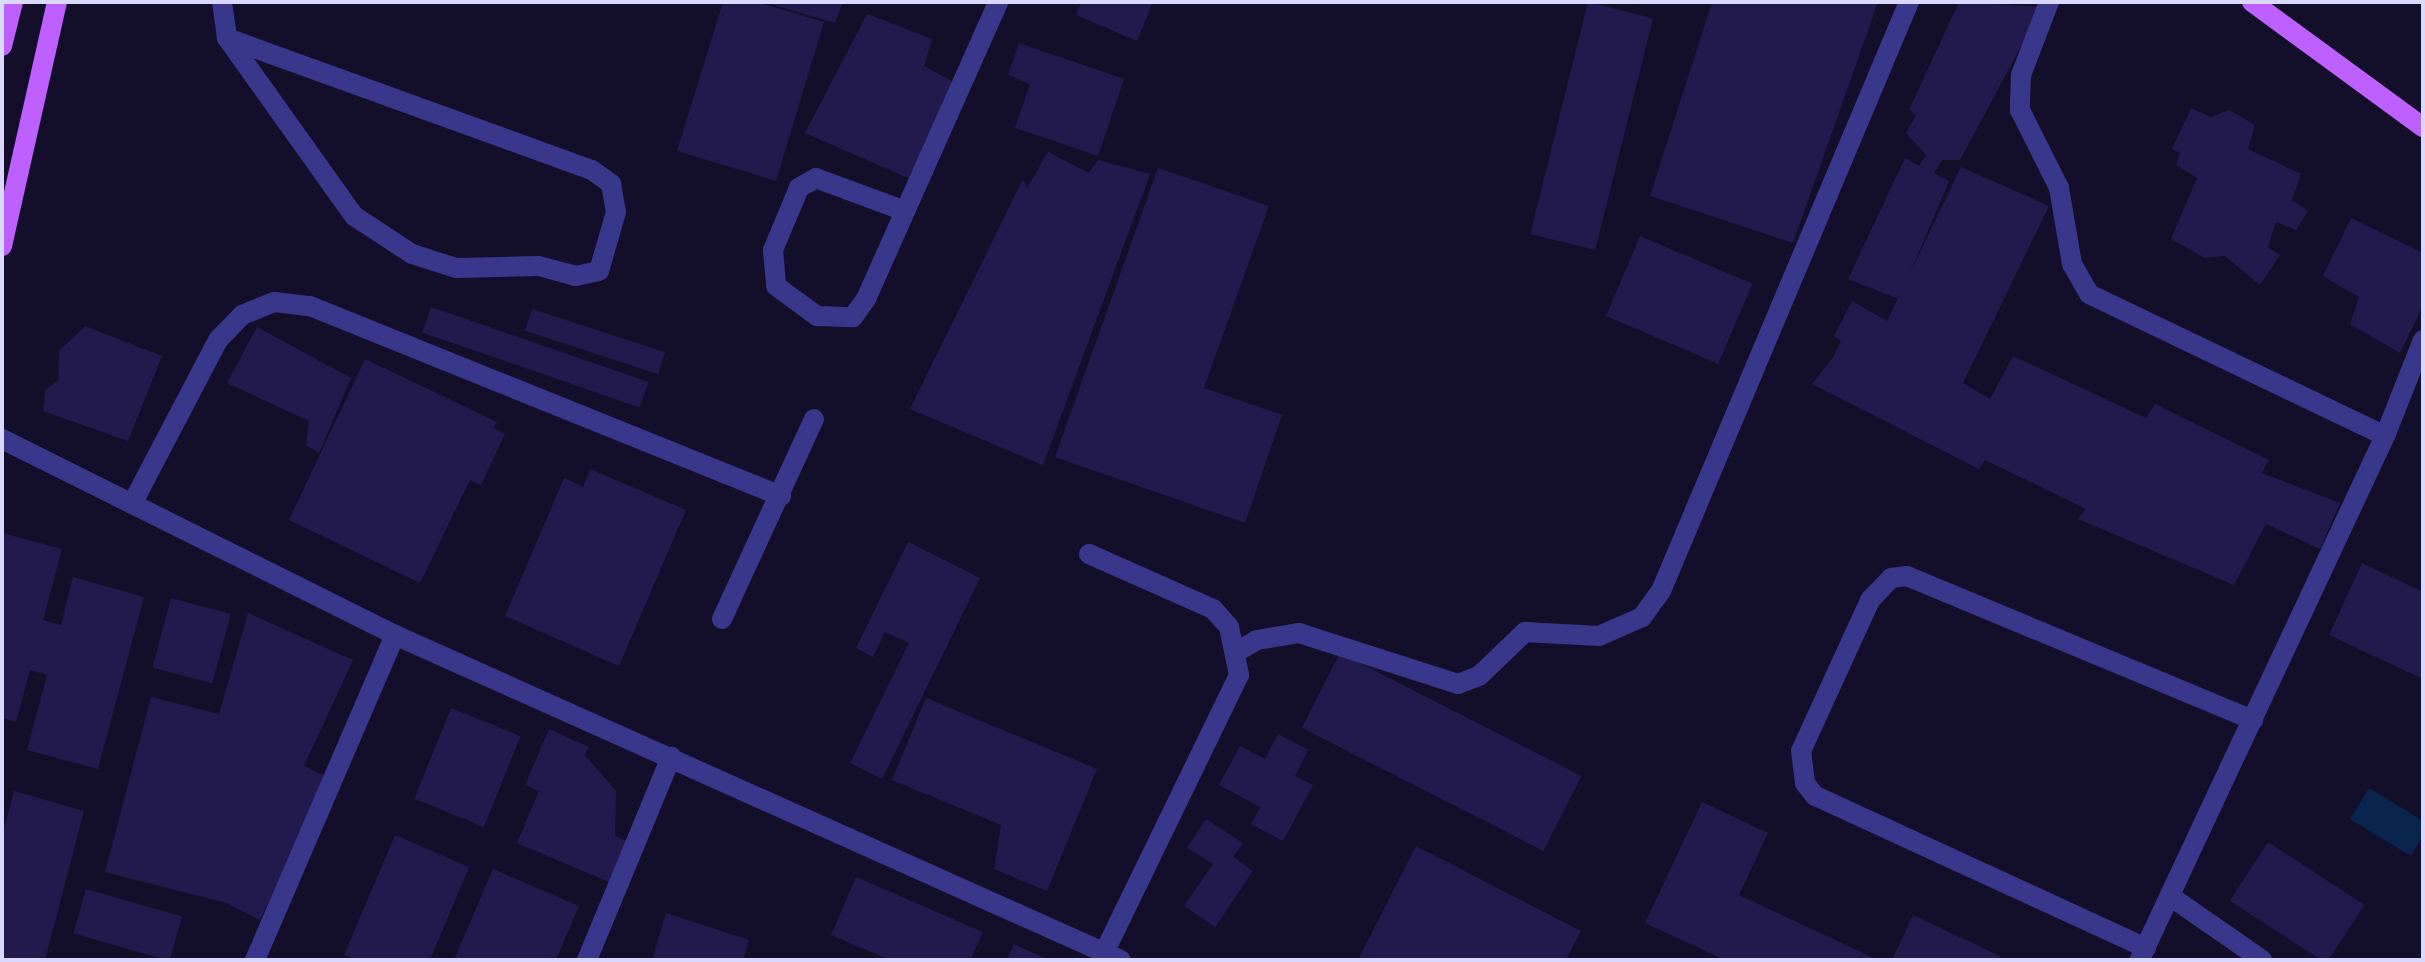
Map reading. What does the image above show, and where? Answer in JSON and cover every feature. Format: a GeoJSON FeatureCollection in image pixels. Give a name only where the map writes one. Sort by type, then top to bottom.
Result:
{"type":"FeatureCollection","features":[{"type":"Feature","properties":{"kind":"main road"},"geometry":{"type":"LineString","coordinates":[[2,46],[13,2]]}},
{"type":"Feature","properties":{"kind":"main road"},"geometry":{"type":"LineString","coordinates":[[2,246],[57,2]]}},
{"type":"Feature","properties":{"kind":"main road"},"geometry":{"type":"LineString","coordinates":[[2252,2],[2423,127]]}},
{"type":"Feature","properties":{"kind":"street"},"geometry":{"type":"LineString","coordinates":[[222,2],[227,38],[354,216],[412,254],[456,268],[538,266],[576,276],[599,271],[616,212],[611,184],[592,170],[227,38]]}},
{"type":"Feature","properties":{"kind":"street"},"geometry":{"type":"LineString","coordinates":[[905,211],[816,178],[799,188],[773,250],[776,286],[817,316],[853,317],[905,211],[998,2]]}},
{"type":"Feature","properties":{"kind":"street"},"geometry":{"type":"LineString","coordinates":[[1238,651],[1257,640],[1299,633],[1458,684],[1479,676],[1525,632],[1599,636],[1642,617],[1661,591],[1909,2]]}},
{"type":"Feature","properties":{"kind":"street"},"geometry":{"type":"LineString","coordinates":[[2049,2],[2021,75],[2020,110],[2059,188],[2072,264],[2089,294],[2385,436]]}},
{"type":"Feature","properties":{"kind":"street"},"geometry":{"type":"LineString","coordinates":[[132,504],[218,340],[242,315],[275,302],[310,306],[781,496]]}},
{"type":"Feature","properties":{"kind":"street"},"geometry":{"type":"LineString","coordinates":[[2253,720],[1907,576],[1878,586],[1801,751],[1805,783],[1815,796],[2143,954],[2253,720],[2385,436],[2423,340]]}},
{"type":"Feature","properties":{"kind":"street"},"geometry":{"type":"LineString","coordinates":[[722,619],[814,419]]}},
{"type":"Feature","properties":{"kind":"street"},"geometry":{"type":"LineString","coordinates":[[2,439],[395,635],[1113,956],[1232,699],[1238,651],[1213,609],[1089,554]]}},
{"type":"Feature","properties":{"kind":"street"},"geometry":{"type":"LineString","coordinates":[[255,960],[395,635]]}},
{"type":"Feature","properties":{"kind":"street"},"geometry":{"type":"LineString","coordinates":[[587,960],[671,757]]}},
{"type":"Feature","properties":{"kind":"street"},"geometry":{"type":"LineString","coordinates":[[2170,896],[2262,960]]}},
{"type":"Feature","properties":{"kind":"water"},"geometry":{"type":"Polygon","coordinates":[[[2369,788],[2423,821],[2423,836],[2411,856],[2350,819],[2369,788]]]}},
{"type":"Feature","properties":{"kind":"building"},"geometry":{"type":"Polygon","coordinates":[[[723,2],[757,2],[824,22],[776,181],[677,151],[723,2]]]}},
{"type":"Feature","properties":{"kind":"building"},"geometry":{"type":"Polygon","coordinates":[[[764,2],[843,2],[835,23],[764,2]]]}},
{"type":"Feature","properties":{"kind":"building"},"geometry":{"type":"Polygon","coordinates":[[[1081,2],[1153,2],[1137,41],[1076,15],[1081,2]]]}},
{"type":"Feature","properties":{"kind":"building"},"geometry":{"type":"Polygon","coordinates":[[[1588,2],[1653,18],[1595,250],[1530,234],[1588,2]]]}},
{"type":"Feature","properties":{"kind":"building"},"geometry":{"type":"Polygon","coordinates":[[[1712,2],[1878,2],[1793,243],[1650,196],[1712,2]]]}},
{"type":"Feature","properties":{"kind":"building"},"geometry":{"type":"Polygon","coordinates":[[[1959,2],[2042,7],[1960,160],[1942,160],[1934,173],[1949,181],[1899,299],[1848,279],[1905,158],[1919,166],[1926,155],[1906,133],[1916,115],[1909,110],[1959,2]]]}},
{"type":"Feature","properties":{"kind":"building"},"geometry":{"type":"Polygon","coordinates":[[[867,14],[932,39],[924,66],[957,84],[913,180],[805,133],[867,14]]]}},
{"type":"Feature","properties":{"kind":"building"},"geometry":{"type":"Polygon","coordinates":[[[1019,43],[1124,79],[1098,156],[1015,128],[1030,84],[1008,75],[1019,43]]]}},
{"type":"Feature","properties":{"kind":"building"},"geometry":{"type":"Polygon","coordinates":[[[2191,108],[2211,117],[2229,110],[2255,125],[2248,149],[2301,174],[2292,200],[2308,211],[2296,230],[2276,222],[2268,247],[2280,255],[2260,285],[2225,256],[2205,258],[2171,239],[2197,178],[2176,165],[2180,153],[2172,149],[2191,108]]]}},
{"type":"Feature","properties":{"kind":"building"},"geometry":{"type":"Polygon","coordinates":[[[1048,152],[1089,173],[1098,160],[1150,174],[1043,465],[910,409],[1023,179],[1027,188],[1048,152]]]}},
{"type":"Feature","properties":{"kind":"building"},"geometry":{"type":"Polygon","coordinates":[[[1961,167],[2049,206],[1963,383],[1990,399],[2013,356],[2146,418],[2155,404],[2269,460],[2262,473],[2340,503],[2320,549],[2266,524],[2234,585],[2078,519],[2086,509],[1985,460],[1979,469],[1812,384],[1834,356],[1841,341],[1834,336],[1852,301],[1887,321],[1961,167]]]}},
{"type":"Feature","properties":{"kind":"building"},"geometry":{"type":"Polygon","coordinates":[[[1158,168],[1269,206],[1204,388],[1282,415],[1245,523],[1055,457],[1158,168]]]}},
{"type":"Feature","properties":{"kind":"building"},"geometry":{"type":"Polygon","coordinates":[[[2351,218],[2423,253],[2423,306],[2400,353],[2350,324],[2359,297],[2323,276],[2351,218]]]}},
{"type":"Feature","properties":{"kind":"building"},"geometry":{"type":"Polygon","coordinates":[[[1640,236],[1752,284],[1718,364],[1606,316],[1640,236]]]}},
{"type":"Feature","properties":{"kind":"building"},"geometry":{"type":"Polygon","coordinates":[[[431,307],[648,382],[640,407],[422,333],[431,307]]]}},
{"type":"Feature","properties":{"kind":"building"},"geometry":{"type":"Polygon","coordinates":[[[532,309],[665,352],[658,374],[525,331],[532,309]]]}},
{"type":"Feature","properties":{"kind":"building"},"geometry":{"type":"Polygon","coordinates":[[[85,326],[162,356],[128,441],[43,411],[45,390],[58,381],[59,351],[85,326]]]}},
{"type":"Feature","properties":{"kind":"building"},"geometry":{"type":"Polygon","coordinates":[[[257,327],[351,378],[319,453],[306,445],[309,421],[227,383],[257,327]]]}},
{"type":"Feature","properties":{"kind":"building"},"geometry":{"type":"Polygon","coordinates":[[[365,359],[497,422],[494,428],[505,434],[481,485],[470,480],[420,583],[289,520],[365,359]]]}},
{"type":"Feature","properties":{"kind":"building"},"geometry":{"type":"Polygon","coordinates":[[[590,469],[686,510],[619,666],[505,616],[564,478],[583,487],[590,469]]]}},
{"type":"Feature","properties":{"kind":"building"},"geometry":{"type":"Polygon","coordinates":[[[2,533],[62,549],[43,620],[61,625],[73,577],[144,597],[98,769],[27,750],[47,675],[30,670],[16,722],[2,718],[2,533]]]}},
{"type":"Feature","properties":{"kind":"building"},"geometry":{"type":"Polygon","coordinates":[[[908,542],[980,578],[882,779],[850,763],[909,643],[885,632],[873,657],[856,648],[908,542]]]}},
{"type":"Feature","properties":{"kind":"building"},"geometry":{"type":"Polygon","coordinates":[[[2362,563],[2423,592],[2423,679],[2329,635],[2362,563]]]}},
{"type":"Feature","properties":{"kind":"building"},"geometry":{"type":"Polygon","coordinates":[[[171,598],[231,614],[212,684],[152,668],[171,598]]]}},
{"type":"Feature","properties":{"kind":"building"},"geometry":{"type":"Polygon","coordinates":[[[248,613],[353,660],[304,766],[329,778],[260,920],[226,903],[105,872],[151,697],[219,714],[248,613]]]}},
{"type":"Feature","properties":{"kind":"building"},"geometry":{"type":"Polygon","coordinates":[[[1340,653],[1581,776],[1543,851],[1302,728],[1340,653]]]}},
{"type":"Feature","properties":{"kind":"building"},"geometry":{"type":"Polygon","coordinates":[[[926,698],[1097,769],[1047,891],[994,869],[1001,825],[892,780],[926,698]]]}},
{"type":"Feature","properties":{"kind":"building"},"geometry":{"type":"Polygon","coordinates":[[[451,708],[521,736],[484,827],[414,799],[451,708]]]}},
{"type":"Feature","properties":{"kind":"building"},"geometry":{"type":"Polygon","coordinates":[[[549,729],[589,747],[585,755],[616,791],[615,836],[627,841],[609,882],[517,843],[539,791],[525,785],[549,729]]]}},
{"type":"Feature","properties":{"kind":"building"},"geometry":{"type":"Polygon","coordinates":[[[1278,734],[1308,750],[1295,776],[1313,785],[1283,841],[1251,824],[1260,807],[1219,785],[1240,746],[1265,759],[1278,734]]]}},
{"type":"Feature","properties":{"kind":"building"},"geometry":{"type":"Polygon","coordinates":[[[14,791],[84,811],[45,960],[2,960],[2,836],[14,791]]]}},
{"type":"Feature","properties":{"kind":"building"},"geometry":{"type":"Polygon","coordinates":[[[1702,802],[1768,833],[1739,895],[1878,960],[1725,960],[1645,923],[1702,802]]]}},
{"type":"Feature","properties":{"kind":"building"},"geometry":{"type":"Polygon","coordinates":[[[1206,819],[1243,843],[1233,857],[1253,871],[1215,927],[1184,906],[1213,864],[1187,848],[1206,819]]]}},
{"type":"Feature","properties":{"kind":"building"},"geometry":{"type":"Polygon","coordinates":[[[395,835],[469,867],[430,960],[356,960],[344,955],[395,835]]]}},
{"type":"Feature","properties":{"kind":"building"},"geometry":{"type":"Polygon","coordinates":[[[2268,842],[2364,905],[2328,960],[2321,960],[2230,901],[2268,842]]]}},
{"type":"Feature","properties":{"kind":"building"},"geometry":{"type":"Polygon","coordinates":[[[1416,846],[1581,931],[1566,960],[1358,960],[1416,846]]]}},
{"type":"Feature","properties":{"kind":"building"},"geometry":{"type":"Polygon","coordinates":[[[493,869],[579,906],[556,960],[454,960],[493,869]]]}},
{"type":"Feature","properties":{"kind":"building"},"geometry":{"type":"Polygon","coordinates":[[[856,877],[983,932],[970,960],[890,960],[831,935],[856,877]]]}},
{"type":"Feature","properties":{"kind":"building"},"geometry":{"type":"Polygon","coordinates":[[[86,889],[182,917],[170,960],[73,933],[86,889]]]}},
{"type":"Feature","properties":{"kind":"building"},"geometry":{"type":"Polygon","coordinates":[[[666,913],[749,940],[743,960],[652,960],[666,913]]]}},
{"type":"Feature","properties":{"kind":"building"},"geometry":{"type":"Polygon","coordinates":[[[1913,915],[2000,956],[1999,960],[1892,960],[1913,915]]]}},
{"type":"Feature","properties":{"kind":"building"},"geometry":{"type":"Polygon","coordinates":[[[1014,944],[1049,960],[1007,960],[1014,944]]]}}]}
